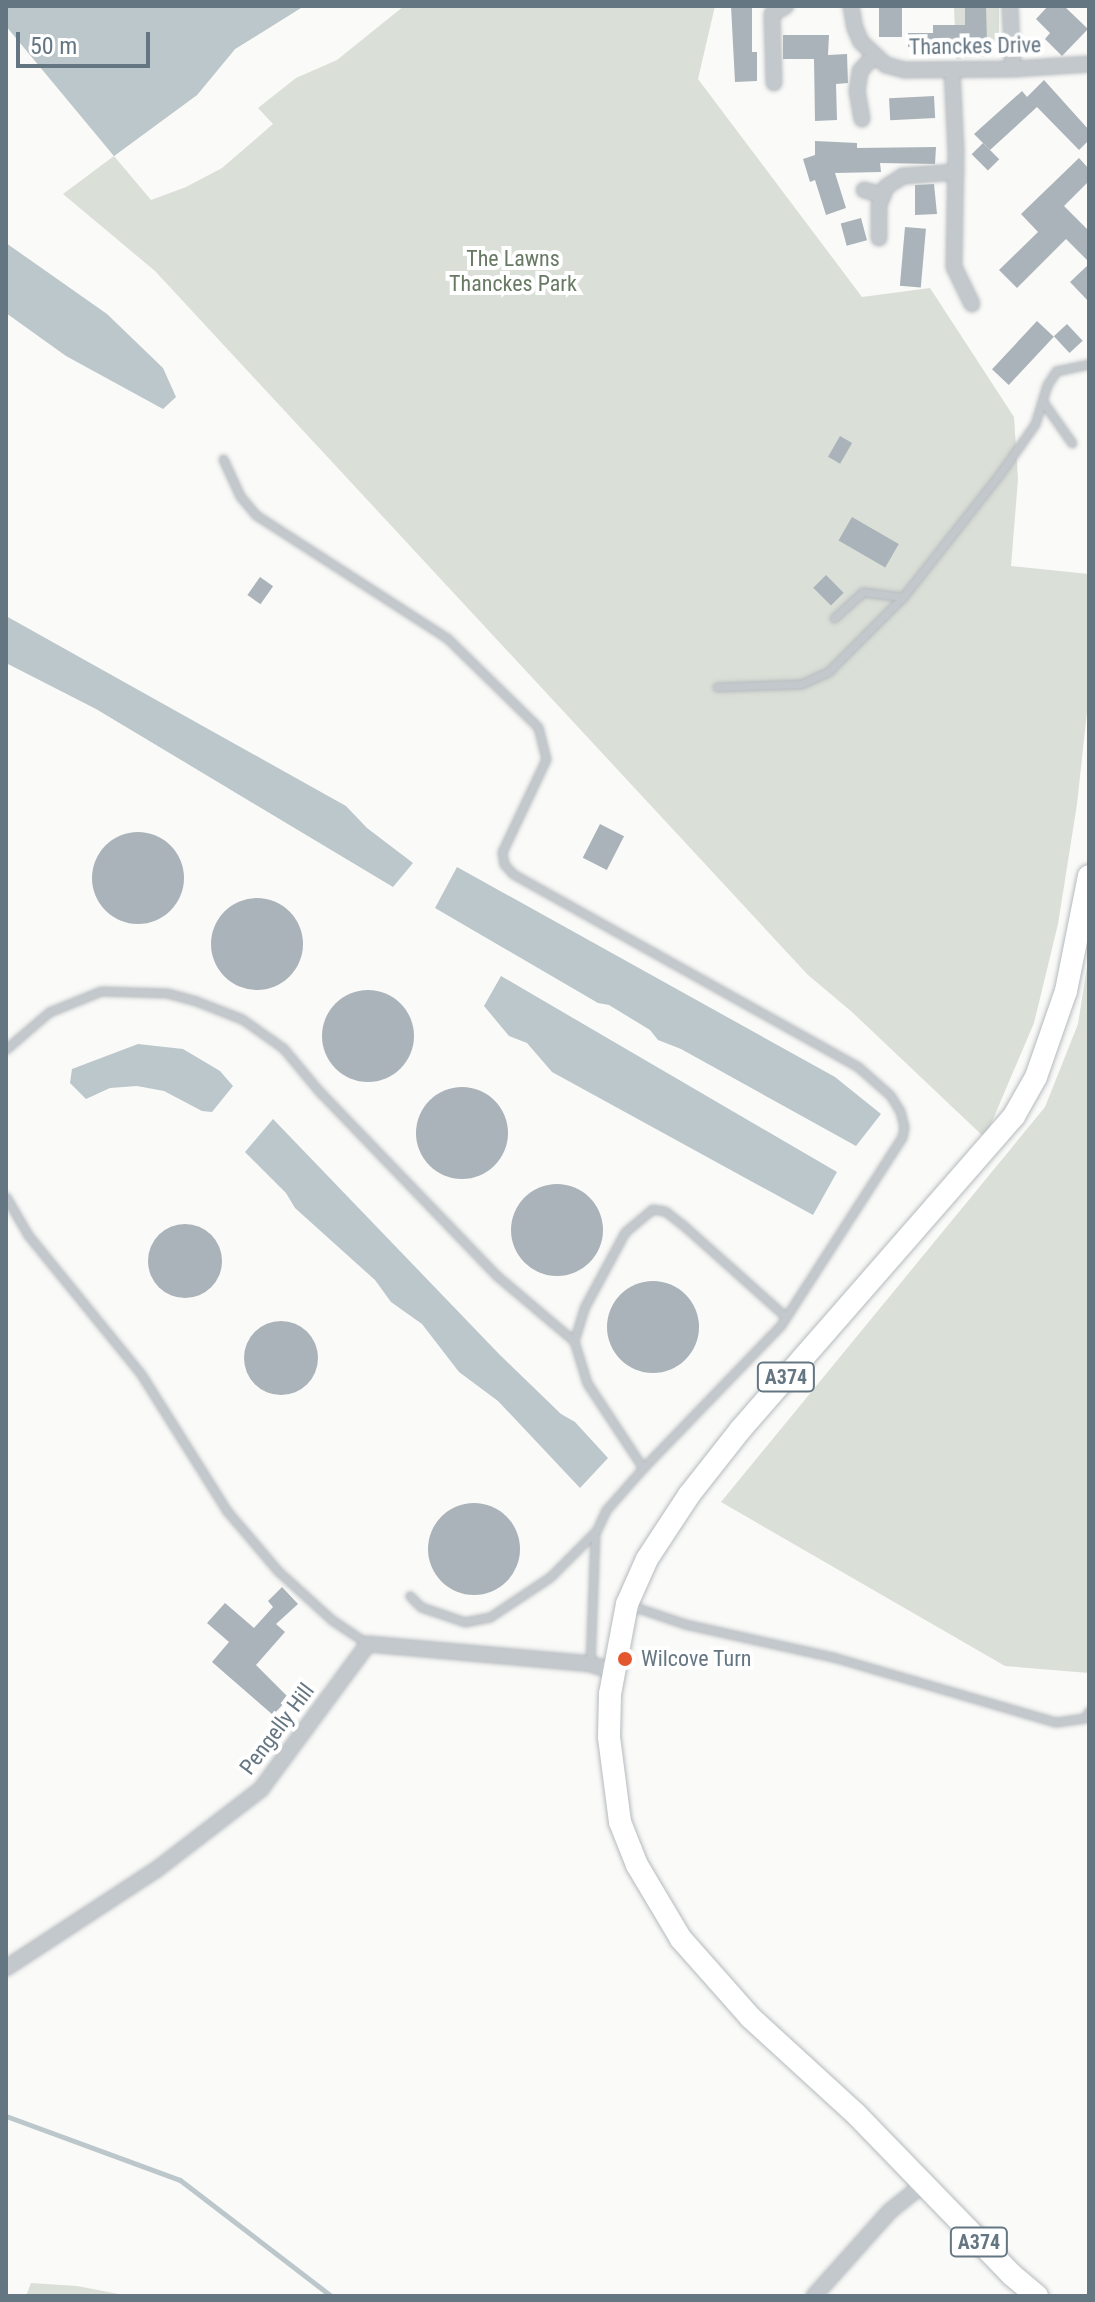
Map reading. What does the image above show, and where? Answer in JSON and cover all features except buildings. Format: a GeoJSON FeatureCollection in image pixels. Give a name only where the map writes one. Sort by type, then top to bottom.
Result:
{"type":"FeatureCollection","features":[{"type":"Feature","properties":{"kind":"main road","name":"A374"},"geometry":{"type":"LineString","coordinates":[[1037,2296],[1003,2266],[925,2183],[706,1972],[656,1902],[620,1822],[609,1737],[613,1671],[627,1604],[647,1559],[741,1429],[1014,1116],[1036,1077],[1066,991],[1089,876]]}},
{"type":"Feature","properties":{"kind":"street"},"geometry":{"type":"LineString","coordinates":[[774,83],[772,14],[786,6]]}},
{"type":"Feature","properties":{"kind":"street"},"geometry":{"type":"LineString","coordinates":[[851,6],[855,28],[874,56],[860,71],[857,91],[862,119]]}},
{"type":"Feature","properties":{"kind":"street"},"geometry":{"type":"LineString","coordinates":[[1010,6],[1013,69]]}},
{"type":"Feature","properties":{"kind":"street","name":"Thanckes Drive"},"geometry":{"type":"LineString","coordinates":[[874,56],[886,65],[905,70],[1013,69],[1089,64]]}},
{"type":"Feature","properties":{"kind":"street"},"geometry":{"type":"LineString","coordinates":[[952,70],[956,172],[954,267],[972,304]]}},
{"type":"Feature","properties":{"kind":"street"},"geometry":{"type":"LineString","coordinates":[[879,238],[879,205],[886,187],[903,176],[956,172]]}},
{"type":"Feature","properties":{"kind":"street"},"geometry":{"type":"LineString","coordinates":[[864,190],[883,195]]}},
{"type":"Feature","properties":{"kind":"street"},"geometry":{"type":"LineString","coordinates":[[368,1644],[590,1664],[613,1671]]}},
{"type":"Feature","properties":{"kind":"street","name":"Pengelly Hill"},"geometry":{"type":"LineString","coordinates":[[6,1968],[156,1870],[261,1789],[368,1644]]}},
{"type":"Feature","properties":{"kind":"street"},"geometry":{"type":"LineString","coordinates":[[814,2296],[890,2211],[925,2183]]}},
{"type":"Feature","properties":{"kind":"lane"},"geometry":{"type":"LineString","coordinates":[[717,687],[801,684],[828,672],[903,597],[1035,424],[1047,385],[1056,371],[1089,364]]}},
{"type":"Feature","properties":{"kind":"lane"},"geometry":{"type":"LineString","coordinates":[[1043,402],[1072,443]]}},
{"type":"Feature","properties":{"kind":"lane"},"geometry":{"type":"LineString","coordinates":[[223,459],[240,496],[256,515],[447,638],[538,727],[546,759],[502,852],[504,864],[513,874],[857,1066],[895,1103],[904,1127],[902,1137],[786,1317],[606,1510],[592,1547],[590,1664]]}},
{"type":"Feature","properties":{"kind":"lane"},"geometry":{"type":"LineString","coordinates":[[834,618],[863,592],[903,597]]}},
{"type":"Feature","properties":{"kind":"lane"},"geometry":{"type":"LineString","coordinates":[[6,1049],[49,1012],[101,991],[167,993],[242,1019],[283,1048],[319,1091],[496,1275],[574,1341],[587,1383],[643,1468]]}},
{"type":"Feature","properties":{"kind":"lane"},"geometry":{"type":"LineString","coordinates":[[6,1197],[28,1235],[141,1374],[227,1511],[278,1571],[332,1620],[368,1644]]}},
{"type":"Feature","properties":{"kind":"lane"},"geometry":{"type":"LineString","coordinates":[[574,1341],[584,1308],[625,1232],[652,1209],[665,1211],[683,1225],[786,1317]]}},
{"type":"Feature","properties":{"kind":"lane"},"geometry":{"type":"LineString","coordinates":[[410,1596],[421,1607],[441,1616],[465,1622],[490,1617],[550,1577],[596,1531]]}},
{"type":"Feature","properties":{"kind":"lane"},"geometry":{"type":"LineString","coordinates":[[627,1604],[685,1624],[833,1657],[1056,1722],[1085,1718],[1089,1711]]}},
{"type":"Feature","properties":{"kind":"green space"},"geometry":{"type":"Polygon","coordinates":[[[6,6],[304,6],[235,49],[197,95],[114,156],[6,26],[6,6]]]}},
{"type":"Feature","properties":{"kind":"green space","name":"The Lawns Thanckes Park"},"geometry":{"type":"Polygon","coordinates":[[[404,6],[715,6],[698,79],[862,297],[930,288],[1014,417],[1018,479],[1011,566],[1089,574],[1089,693],[1077,804],[1058,924],[1034,1023],[985,1138],[852,1012],[808,975],[155,271],[63,194],[114,156],[151,200],[186,187],[222,168],[273,124],[258,108],[296,78],[337,60],[404,6]]]}},
{"type":"Feature","properties":{"kind":"green space"},"geometry":{"type":"Polygon","coordinates":[[[954,6],[999,6],[999,41],[987,56],[956,59],[954,6]]]}},
{"type":"Feature","properties":{"kind":"green space"},"geometry":{"type":"Polygon","coordinates":[[[1089,954],[1089,1673],[1005,1666],[721,1502],[1045,1107],[1078,1024],[1089,954]]]}},
{"type":"Feature","properties":{"kind":"green space"},"geometry":{"type":"Polygon","coordinates":[[[31,2283],[77,2286],[129,2296],[26,2296],[31,2283]]]}},
{"type":"Feature","properties":{"kind":"shaded area"},"geometry":{"type":"Polygon","coordinates":[[[6,6],[304,6],[235,49],[197,95],[114,156],[6,26],[6,6]]]}},
{"type":"Feature","properties":{"kind":"shaded area"},"geometry":{"type":"Polygon","coordinates":[[[6,243],[107,314],[163,368],[176,397],[163,409],[66,356],[6,313],[6,243]]]}},
{"type":"Feature","properties":{"kind":"shaded area"},"geometry":{"type":"Polygon","coordinates":[[[6,616],[346,806],[367,828],[413,863],[393,887],[96,709],[6,663],[6,616]]]}},
{"type":"Feature","properties":{"kind":"shaded area"},"geometry":{"type":"Polygon","coordinates":[[[457,867],[835,1077],[881,1114],[856,1146],[681,1049],[658,1040],[650,1030],[609,1005],[598,1003],[435,908],[457,867]]]}},
{"type":"Feature","properties":{"kind":"shaded area"},"geometry":{"type":"Polygon","coordinates":[[[501,976],[837,1172],[813,1215],[552,1072],[527,1043],[509,1036],[484,1006],[501,976]]]}},
{"type":"Feature","properties":{"kind":"shaded area"},"geometry":{"type":"Polygon","coordinates":[[[138,1044],[183,1049],[220,1071],[233,1086],[212,1112],[202,1111],[164,1091],[137,1086],[110,1088],[86,1099],[70,1083],[72,1069],[138,1044]]]}},
{"type":"Feature","properties":{"kind":"shaded area"},"geometry":{"type":"Polygon","coordinates":[[[273,1119],[499,1354],[561,1414],[575,1422],[608,1458],[580,1488],[498,1401],[459,1372],[422,1324],[391,1302],[375,1280],[295,1208],[286,1193],[245,1152],[273,1119]]]}},
{"type":"Feature","properties":{"kind":"waterway"},"geometry":{"type":"LineString","coordinates":[[6,2116],[180,2180],[331,2296]]}},
{"type":"Feature","properties":{"kind":"place","name":"Wilcove Turn"},"geometry":{"type":"Point","coordinates":[625,1659]}}]}
